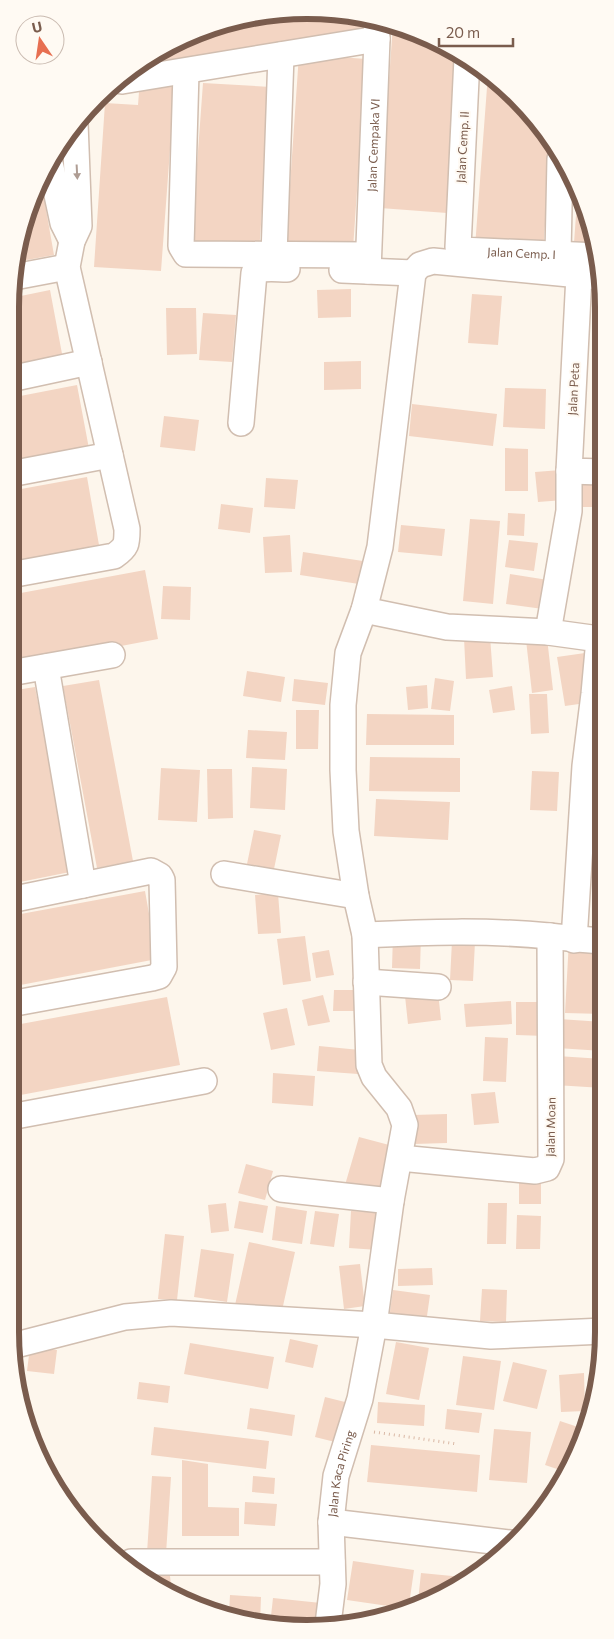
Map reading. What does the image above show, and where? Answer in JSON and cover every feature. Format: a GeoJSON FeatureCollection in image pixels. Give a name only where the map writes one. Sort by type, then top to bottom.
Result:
{"type":"FeatureCollection","features":[{"type":"Feature","properties":{"kind":"street"},"geometry":{"type":"LineString","coordinates":[[130,80],[282,55],[376,30]]}},
{"type":"Feature","properties":{"kind":"street","name":"Jalan Cempaka VI"},"geometry":{"type":"LineString","coordinates":[[368,263],[376,30]]}},
{"type":"Feature","properties":{"kind":"street"},"geometry":{"type":"LineString","coordinates":[[274,255],[282,55]]}},
{"type":"Feature","properties":{"kind":"street","name":"Jalan Cemp. II"},"geometry":{"type":"LineString","coordinates":[[458,235],[467,67]]}},
{"type":"Feature","properties":{"kind":"street"},"geometry":{"type":"LineString","coordinates":[[186,72],[181,246],[186,254],[274,255],[368,263],[413,273],[420,265],[433,261],[590,276]]}},
{"type":"Feature","properties":{"kind":"street"},"geometry":{"type":"LineString","coordinates":[[19,573],[114,556],[123,550],[127,543],[127,529],[67,267],[72,241],[79,226],[75,135]]}},
{"type":"Feature","properties":{"kind":"street"},"geometry":{"type":"LineString","coordinates":[[558,254],[560,168]]}},
{"type":"Feature","properties":{"kind":"street"},"geometry":{"type":"LineString","coordinates":[[52,172],[63,223],[72,241]]}},
{"type":"Feature","properties":{"kind":"street","name":"Jalan Cemp. I"},"geometry":{"type":"LineString","coordinates":[[458,235],[458,247],[461,250],[591,256]]}},
{"type":"Feature","properties":{"kind":"street"},"geometry":{"type":"LineString","coordinates":[[241,424],[254,273],[263,268],[368,263]]}},
{"type":"Feature","properties":{"kind":"street"},"geometry":{"type":"LineString","coordinates":[[20,276],[67,267]]}},
{"type":"Feature","properties":{"kind":"street","name":"Jalan Kaca Piring"},"geometry":{"type":"LineString","coordinates":[[329,1620],[332,1592],[331,1522],[336,1476],[360,1399],[374,1325],[391,1201],[405,1125],[398,1108],[374,1077],[369,1065],[365,935],[356,896],[346,832],[343,770],[343,704],[348,653],[364,610],[380,548],[413,273]]}},
{"type":"Feature","properties":{"kind":"street","name":"Jalan Peta"},"geometry":{"type":"LineString","coordinates":[[548,632],[569,510],[569,471],[590,276]]}},
{"type":"Feature","properties":{"kind":"street"},"geometry":{"type":"LineString","coordinates":[[19,377],[89,362]]}},
{"type":"Feature","properties":{"kind":"street"},"geometry":{"type":"LineString","coordinates":[[19,472],[110,455]]}},
{"type":"Feature","properties":{"kind":"street"},"geometry":{"type":"LineString","coordinates":[[569,471],[595,472]]}},
{"type":"Feature","properties":{"kind":"street"},"geometry":{"type":"LineString","coordinates":[[364,610],[447,627],[548,632],[595,631]]}},
{"type":"Feature","properties":{"kind":"street"},"geometry":{"type":"LineString","coordinates":[[19,672],[112,655]]}},
{"type":"Feature","properties":{"kind":"street"},"geometry":{"type":"LineString","coordinates":[[46,667],[83,885]]}},
{"type":"Feature","properties":{"kind":"street"},"geometry":{"type":"LineString","coordinates":[[562,938],[585,766],[595,711]]}},
{"type":"Feature","properties":{"kind":"street"},"geometry":{"type":"LineString","coordinates":[[19,898],[151,871],[160,876],[162,880],[164,967],[158,976],[152,978],[19,1002]]}},
{"type":"Feature","properties":{"kind":"street"},"geometry":{"type":"LineString","coordinates":[[224,874],[356,896]]}},
{"type":"Feature","properties":{"kind":"street"},"geometry":{"type":"LineString","coordinates":[[365,935],[437,931],[595,940]]}},
{"type":"Feature","properties":{"kind":"street","name":"Jalan Moan"},"geometry":{"type":"LineString","coordinates":[[400,1158],[535,1171],[547,1168],[551,1159],[562,938]]}},
{"type":"Feature","properties":{"kind":"street"},"geometry":{"type":"LineString","coordinates":[[366,982],[438,987]]}},
{"type":"Feature","properties":{"kind":"street"},"geometry":{"type":"LineString","coordinates":[[19,1115],[204,1080]]}},
{"type":"Feature","properties":{"kind":"street"},"geometry":{"type":"LineString","coordinates":[[281,1189],[391,1201]]}},
{"type":"Feature","properties":{"kind":"street"},"geometry":{"type":"LineString","coordinates":[[19,1344],[125,1317],[171,1313],[374,1325],[491,1336],[595,1331]]}},
{"type":"Feature","properties":{"kind":"street"},"geometry":{"type":"LineString","coordinates":[[331,1522],[504,1542]]}},
{"type":"Feature","properties":{"kind":"street"},"geometry":{"type":"LineString","coordinates":[[133,1562],[332,1562]]}},
{"type":"Feature","properties":{"kind":"path"},"geometry":{"type":"LineString","coordinates":[[351,1428],[457,1444]]}},
{"type":"Feature","properties":{"kind":"building"},"geometry":{"type":"Polygon","coordinates":[[[288,19],[326,19],[372,26],[373,33],[132,78],[180,48],[214,34],[251,24],[288,19]]]}},
{"type":"Feature","properties":{"kind":"building"},"geometry":{"type":"Polygon","coordinates":[[[392,32],[434,48],[458,61],[447,213],[380,208],[392,32]]]}},
{"type":"Feature","properties":{"kind":"building"},"geometry":{"type":"Polygon","coordinates":[[[299,54],[366,59],[353,249],[286,244],[299,54]]]}},
{"type":"Feature","properties":{"kind":"building"},"geometry":{"type":"Polygon","coordinates":[[[140,79],[175,82],[161,271],[94,267],[105,103],[138,105],[140,79]]]}},
{"type":"Feature","properties":{"kind":"building"},"geometry":{"type":"Polygon","coordinates":[[[487,82],[524,117],[550,152],[543,252],[475,247],[487,82]]]}},
{"type":"Feature","properties":{"kind":"building"},"geometry":{"type":"Polygon","coordinates":[[[203,83],[271,87],[259,252],[191,247],[203,83]]]}},
{"type":"Feature","properties":{"kind":"building"},"geometry":{"type":"Polygon","coordinates":[[[43,192],[54,255],[22,261],[34,214],[43,192]]]}},
{"type":"Feature","properties":{"kind":"building"},"geometry":{"type":"Polygon","coordinates":[[[577,206],[588,244],[574,243],[577,206]]]}},
{"type":"Feature","properties":{"kind":"building"},"geometry":{"type":"Polygon","coordinates":[[[351,289],[351,317],[318,318],[317,290],[351,289]]]}},
{"type":"Feature","properties":{"kind":"building"},"geometry":{"type":"Polygon","coordinates":[[[50,290],[63,359],[19,367],[19,296],[50,290]]]}},
{"type":"Feature","properties":{"kind":"building"},"geometry":{"type":"Polygon","coordinates":[[[472,294],[502,296],[498,345],[468,343],[472,294]]]}},
{"type":"Feature","properties":{"kind":"building"},"geometry":{"type":"Polygon","coordinates":[[[166,308],[196,308],[197,354],[167,355],[166,308]]]}},
{"type":"Feature","properties":{"kind":"building"},"geometry":{"type":"Polygon","coordinates":[[[203,313],[236,315],[232,362],[199,360],[203,313]]]}},
{"type":"Feature","properties":{"kind":"building"},"geometry":{"type":"Polygon","coordinates":[[[361,361],[361,389],[324,390],[324,362],[361,361]]]}},
{"type":"Feature","properties":{"kind":"building"},"geometry":{"type":"Polygon","coordinates":[[[77,385],[90,454],[19,467],[19,396],[77,385]]]}},
{"type":"Feature","properties":{"kind":"building"},"geometry":{"type":"Polygon","coordinates":[[[505,388],[546,389],[545,429],[503,427],[505,388]]]}},
{"type":"Feature","properties":{"kind":"building"},"geometry":{"type":"Polygon","coordinates":[[[412,404],[497,414],[493,446],[409,436],[412,404]]]}},
{"type":"Feature","properties":{"kind":"building"},"geometry":{"type":"Polygon","coordinates":[[[164,416],[199,420],[195,451],[160,447],[164,416]]]}},
{"type":"Feature","properties":{"kind":"building"},"geometry":{"type":"Polygon","coordinates":[[[505,448],[528,449],[528,491],[505,491],[505,448]]]}},
{"type":"Feature","properties":{"kind":"building"},"geometry":{"type":"Polygon","coordinates":[[[561,470],[564,500],[538,502],[535,472],[561,470]]]}},
{"type":"Feature","properties":{"kind":"building"},"geometry":{"type":"Polygon","coordinates":[[[87,477],[99,545],[19,560],[19,489],[87,477]]]}},
{"type":"Feature","properties":{"kind":"building"},"geometry":{"type":"Polygon","coordinates":[[[266,478],[298,480],[295,509],[264,507],[266,478]]]}},
{"type":"Feature","properties":{"kind":"building"},"geometry":{"type":"Polygon","coordinates":[[[595,478],[595,507],[575,507],[575,479],[595,478]]]}},
{"type":"Feature","properties":{"kind":"building"},"geometry":{"type":"Polygon","coordinates":[[[221,504],[253,508],[250,533],[218,529],[221,504]]]}},
{"type":"Feature","properties":{"kind":"building"},"geometry":{"type":"Polygon","coordinates":[[[508,513],[525,514],[524,536],[507,535],[508,513]]]}},
{"type":"Feature","properties":{"kind":"building"},"geometry":{"type":"Polygon","coordinates":[[[470,519],[500,521],[493,604],[463,601],[470,519]]]}},
{"type":"Feature","properties":{"kind":"building"},"geometry":{"type":"Polygon","coordinates":[[[401,525],[445,529],[442,556],[398,552],[401,525]]]}},
{"type":"Feature","properties":{"kind":"building"},"geometry":{"type":"Polygon","coordinates":[[[290,535],[292,572],[265,573],[263,537],[290,535]]]}},
{"type":"Feature","properties":{"kind":"building"},"geometry":{"type":"Polygon","coordinates":[[[509,540],[538,543],[534,571],[505,567],[509,540]]]}},
{"type":"Feature","properties":{"kind":"building"},"geometry":{"type":"Polygon","coordinates":[[[303,552],[363,561],[359,584],[300,575],[303,552]]]}},
{"type":"Feature","properties":{"kind":"building"},"geometry":{"type":"Polygon","coordinates":[[[145,570],[158,639],[19,665],[19,593],[145,570]]]}},
{"type":"Feature","properties":{"kind":"building"},"geometry":{"type":"Polygon","coordinates":[[[510,574],[548,580],[543,609],[506,604],[510,574]]]}},
{"type":"Feature","properties":{"kind":"building"},"geometry":{"type":"Polygon","coordinates":[[[163,586],[191,587],[190,620],[161,619],[163,586]]]}},
{"type":"Feature","properties":{"kind":"building"},"geometry":{"type":"Polygon","coordinates":[[[490,636],[493,677],[466,679],[464,638],[490,636]]]}},
{"type":"Feature","properties":{"kind":"building"},"geometry":{"type":"Polygon","coordinates":[[[547,638],[553,690],[532,693],[526,640],[547,638]]]}},
{"type":"Feature","properties":{"kind":"building"},"geometry":{"type":"Polygon","coordinates":[[[585,653],[593,702],[565,706],[557,657],[585,653]]]}},
{"type":"Feature","properties":{"kind":"building"},"geometry":{"type":"Polygon","coordinates":[[[247,671],[285,677],[281,702],[243,696],[247,671]]]}},
{"type":"Feature","properties":{"kind":"building"},"geometry":{"type":"Polygon","coordinates":[[[435,678],[454,681],[450,711],[431,709],[435,678]]]}},
{"type":"Feature","properties":{"kind":"building"},"geometry":{"type":"Polygon","coordinates":[[[294,679],[328,683],[325,705],[292,701],[294,679]]]}},
{"type":"Feature","properties":{"kind":"building"},"geometry":{"type":"Polygon","coordinates":[[[99,680],[133,861],[97,868],[63,686],[99,680]]]}},
{"type":"Feature","properties":{"kind":"building"},"geometry":{"type":"Polygon","coordinates":[[[427,685],[428,708],[408,710],[406,687],[427,685]]]}},
{"type":"Feature","properties":{"kind":"building"},"geometry":{"type":"Polygon","coordinates":[[[512,686],[515,710],[493,713],[489,690],[512,686]]]}},
{"type":"Feature","properties":{"kind":"building"},"geometry":{"type":"Polygon","coordinates":[[[35,687],[70,872],[19,882],[19,690],[35,687]]]}},
{"type":"Feature","properties":{"kind":"building"},"geometry":{"type":"Polygon","coordinates":[[[529,694],[547,694],[549,733],[531,734],[529,694]]]}},
{"type":"Feature","properties":{"kind":"building"},"geometry":{"type":"Polygon","coordinates":[[[296,710],[319,710],[318,749],[296,749],[296,710]]]}},
{"type":"Feature","properties":{"kind":"building"},"geometry":{"type":"Polygon","coordinates":[[[367,714],[454,715],[454,745],[366,745],[367,714]]]}},
{"type":"Feature","properties":{"kind":"building"},"geometry":{"type":"Polygon","coordinates":[[[248,730],[287,732],[285,760],[246,758],[248,730]]]}},
{"type":"Feature","properties":{"kind":"building"},"geometry":{"type":"Polygon","coordinates":[[[370,757],[460,758],[460,792],[369,791],[370,757]]]}},
{"type":"Feature","properties":{"kind":"building"},"geometry":{"type":"Polygon","coordinates":[[[252,767],[287,769],[285,810],[250,808],[252,767]]]}},
{"type":"Feature","properties":{"kind":"building"},"geometry":{"type":"Polygon","coordinates":[[[161,768],[200,770],[197,822],[158,820],[161,768]]]}},
{"type":"Feature","properties":{"kind":"building"},"geometry":{"type":"Polygon","coordinates":[[[207,769],[232,769],[233,818],[208,819],[207,769]]]}},
{"type":"Feature","properties":{"kind":"building"},"geometry":{"type":"Polygon","coordinates":[[[532,771],[559,772],[557,811],[530,810],[532,771]]]}},
{"type":"Feature","properties":{"kind":"building"},"geometry":{"type":"Polygon","coordinates":[[[376,799],[450,802],[448,840],[374,836],[376,799]]]}},
{"type":"Feature","properties":{"kind":"building"},"geometry":{"type":"Polygon","coordinates":[[[254,830],[281,835],[274,869],[247,864],[254,830]]]}},
{"type":"Feature","properties":{"kind":"building"},"geometry":{"type":"Polygon","coordinates":[[[145,891],[157,959],[19,985],[19,914],[145,891]]]}},
{"type":"Feature","properties":{"kind":"building"},"geometry":{"type":"Polygon","coordinates":[[[278,893],[281,933],[258,934],[255,895],[278,893]]]}},
{"type":"Feature","properties":{"kind":"building"},"geometry":{"type":"Polygon","coordinates":[[[393,934],[421,935],[420,969],[392,968],[393,934]]]}},
{"type":"Feature","properties":{"kind":"building"},"geometry":{"type":"Polygon","coordinates":[[[305,936],[311,981],[283,985],[277,939],[305,936]]]}},
{"type":"Feature","properties":{"kind":"building"},"geometry":{"type":"Polygon","coordinates":[[[569,940],[595,941],[595,1014],[565,1013],[569,940]]]}},
{"type":"Feature","properties":{"kind":"building"},"geometry":{"type":"Polygon","coordinates":[[[452,941],[475,942],[473,981],[450,980],[452,941]]]}},
{"type":"Feature","properties":{"kind":"building"},"geometry":{"type":"Polygon","coordinates":[[[329,950],[334,975],[316,978],[312,953],[329,950]]]}},
{"type":"Feature","properties":{"kind":"building"},"geometry":{"type":"Polygon","coordinates":[[[334,990],[366,990],[366,1011],[333,1011],[334,990]]]}},
{"type":"Feature","properties":{"kind":"building"},"geometry":{"type":"Polygon","coordinates":[[[438,992],[441,1020],[408,1024],[405,996],[438,992]]]}},
{"type":"Feature","properties":{"kind":"building"},"geometry":{"type":"Polygon","coordinates":[[[323,995],[330,1022],[308,1026],[302,1000],[323,995]]]}},
{"type":"Feature","properties":{"kind":"building"},"geometry":{"type":"Polygon","coordinates":[[[167,997],[180,1065],[19,1095],[19,1024],[167,997]]]}},
{"type":"Feature","properties":{"kind":"building"},"geometry":{"type":"Polygon","coordinates":[[[511,1001],[512,1024],[466,1027],[464,1004],[511,1001]]]}},
{"type":"Feature","properties":{"kind":"building"},"geometry":{"type":"Polygon","coordinates":[[[516,1002],[546,1002],[546,1036],[516,1035],[516,1002]]]}},
{"type":"Feature","properties":{"kind":"building"},"geometry":{"type":"Polygon","coordinates":[[[287,1008],[295,1045],[271,1050],[263,1013],[287,1008]]]}},
{"type":"Feature","properties":{"kind":"building"},"geometry":{"type":"Polygon","coordinates":[[[559,1019],[595,1021],[595,1050],[557,1048],[559,1019]]]}},
{"type":"Feature","properties":{"kind":"building"},"geometry":{"type":"Polygon","coordinates":[[[485,1037],[508,1038],[506,1082],[483,1081],[485,1037]]]}},
{"type":"Feature","properties":{"kind":"building"},"geometry":{"type":"Polygon","coordinates":[[[319,1046],[360,1050],[358,1074],[317,1071],[319,1046]]]}},
{"type":"Feature","properties":{"kind":"building"},"geometry":{"type":"Polygon","coordinates":[[[557,1056],[595,1058],[595,1088],[555,1085],[557,1056]]]}},
{"type":"Feature","properties":{"kind":"building"},"geometry":{"type":"Polygon","coordinates":[[[273,1073],[315,1076],[313,1106],[272,1103],[273,1073]]]}},
{"type":"Feature","properties":{"kind":"building"},"geometry":{"type":"Polygon","coordinates":[[[495,1092],[499,1123],[474,1125],[471,1094],[495,1092]]]}},
{"type":"Feature","properties":{"kind":"building"},"geometry":{"type":"Polygon","coordinates":[[[447,1114],[447,1143],[414,1144],[413,1115],[447,1114]]]}},
{"type":"Feature","properties":{"kind":"building"},"geometry":{"type":"Polygon","coordinates":[[[359,1137],[393,1146],[378,1195],[345,1185],[359,1137]]]}},
{"type":"Feature","properties":{"kind":"building"},"geometry":{"type":"Polygon","coordinates":[[[246,1164],[273,1171],[265,1200],[238,1193],[246,1164]]]}},
{"type":"Feature","properties":{"kind":"building"},"geometry":{"type":"Polygon","coordinates":[[[519,1182],[541,1182],[541,1204],[519,1204],[519,1182]]]}},
{"type":"Feature","properties":{"kind":"building"},"geometry":{"type":"Polygon","coordinates":[[[239,1201],[268,1206],[263,1233],[234,1228],[239,1201]]]}},
{"type":"Feature","properties":{"kind":"building"},"geometry":{"type":"Polygon","coordinates":[[[226,1203],[229,1231],[211,1233],[208,1205],[226,1203]]]}},
{"type":"Feature","properties":{"kind":"building"},"geometry":{"type":"Polygon","coordinates":[[[488,1203],[507,1203],[506,1244],[487,1244],[488,1203]]]}},
{"type":"Feature","properties":{"kind":"building"},"geometry":{"type":"Polygon","coordinates":[[[276,1206],[307,1211],[302,1244],[272,1240],[276,1206]]]}},
{"type":"Feature","properties":{"kind":"building"},"geometry":{"type":"Polygon","coordinates":[[[315,1211],[339,1214],[334,1247],[310,1244],[315,1211]]]}},
{"type":"Feature","properties":{"kind":"building"},"geometry":{"type":"Polygon","coordinates":[[[351,1211],[379,1212],[378,1250],[349,1248],[351,1211]]]}},
{"type":"Feature","properties":{"kind":"building"},"geometry":{"type":"Polygon","coordinates":[[[517,1215],[541,1216],[540,1249],[516,1249],[517,1215]]]}},
{"type":"Feature","properties":{"kind":"building"},"geometry":{"type":"Polygon","coordinates":[[[165,1234],[184,1236],[177,1300],[158,1299],[165,1234]]]}},
{"type":"Feature","properties":{"kind":"building"},"geometry":{"type":"Polygon","coordinates":[[[249,1242],[295,1252],[281,1315],[235,1305],[249,1242]]]}},
{"type":"Feature","properties":{"kind":"building"},"geometry":{"type":"Polygon","coordinates":[[[201,1249],[234,1254],[227,1302],[194,1297],[201,1249]]]}},
{"type":"Feature","properties":{"kind":"building"},"geometry":{"type":"Polygon","coordinates":[[[360,1264],[365,1306],[344,1309],[339,1266],[360,1264]]]}},
{"type":"Feature","properties":{"kind":"building"},"geometry":{"type":"Polygon","coordinates":[[[432,1268],[433,1285],[398,1286],[398,1269],[432,1268]]]}},
{"type":"Feature","properties":{"kind":"building"},"geometry":{"type":"Polygon","coordinates":[[[482,1289],[507,1290],[506,1322],[480,1321],[482,1289]]]}},
{"type":"Feature","properties":{"kind":"building"},"geometry":{"type":"Polygon","coordinates":[[[393,1290],[430,1295],[426,1323],[389,1319],[393,1290]]]}},
{"type":"Feature","properties":{"kind":"building"},"geometry":{"type":"Polygon","coordinates":[[[290,1339],[318,1345],[313,1368],[285,1362],[290,1339]]]}},
{"type":"Feature","properties":{"kind":"building"},"geometry":{"type":"Polygon","coordinates":[[[396,1342],[429,1348],[419,1400],[386,1394],[396,1342]]]}},
{"type":"Feature","properties":{"kind":"building"},"geometry":{"type":"Polygon","coordinates":[[[190,1343],[274,1357],[268,1389],[184,1374],[190,1343]]]}},
{"type":"Feature","properties":{"kind":"building"},"geometry":{"type":"Polygon","coordinates":[[[30,1347],[57,1350],[54,1374],[27,1371],[30,1347]]]}},
{"type":"Feature","properties":{"kind":"building"},"geometry":{"type":"Polygon","coordinates":[[[463,1356],[501,1361],[494,1410],[456,1405],[463,1356]]]}},
{"type":"Feature","properties":{"kind":"building"},"geometry":{"type":"Polygon","coordinates":[[[513,1362],[547,1370],[537,1409],[503,1401],[513,1362]]]}},
{"type":"Feature","properties":{"kind":"building"},"geometry":{"type":"Polygon","coordinates":[[[584,1373],[584,1411],[561,1412],[559,1375],[584,1373]]]}},
{"type":"Feature","properties":{"kind":"building"},"geometry":{"type":"Polygon","coordinates":[[[139,1382],[170,1386],[168,1403],[137,1399],[139,1382]]]}},
{"type":"Feature","properties":{"kind":"building"},"geometry":{"type":"Polygon","coordinates":[[[325,1397],[353,1404],[343,1444],[315,1437],[325,1397]]]}},
{"type":"Feature","properties":{"kind":"building"},"geometry":{"type":"Polygon","coordinates":[[[378,1402],[425,1405],[424,1426],[377,1423],[378,1402]]]}},
{"type":"Feature","properties":{"kind":"building"},"geometry":{"type":"Polygon","coordinates":[[[250,1408],[295,1415],[292,1436],[247,1429],[250,1408]]]}},
{"type":"Feature","properties":{"kind":"building"},"geometry":{"type":"Polygon","coordinates":[[[447,1409],[482,1413],[479,1433],[445,1429],[447,1409]]]}},
{"type":"Feature","properties":{"kind":"building"},"geometry":{"type":"Polygon","coordinates":[[[560,1421],[579,1427],[560,1470],[545,1465],[560,1421]]]}},
{"type":"Feature","properties":{"kind":"building"},"geometry":{"type":"Polygon","coordinates":[[[154,1427],[269,1441],[266,1469],[151,1455],[154,1427]]]}},
{"type":"Feature","properties":{"kind":"building"},"geometry":{"type":"Polygon","coordinates":[[[494,1429],[531,1432],[527,1483],[489,1480],[494,1429]]]}},
{"type":"Feature","properties":{"kind":"building"},"geometry":{"type":"Polygon","coordinates":[[[371,1445],[480,1455],[477,1492],[367,1482],[371,1445]]]}},
{"type":"Feature","properties":{"kind":"building"},"geometry":{"type":"Polygon","coordinates":[[[182,1460],[208,1464],[208,1507],[239,1508],[239,1536],[182,1536],[182,1460]]]}},
{"type":"Feature","properties":{"kind":"building"},"geometry":{"type":"Polygon","coordinates":[[[152,1476],[171,1477],[166,1554],[147,1553],[152,1476]]]}},
{"type":"Feature","properties":{"kind":"building"},"geometry":{"type":"Polygon","coordinates":[[[253,1476],[275,1478],[274,1494],[252,1492],[253,1476]]]}},
{"type":"Feature","properties":{"kind":"building"},"geometry":{"type":"Polygon","coordinates":[[[245,1502],[277,1504],[275,1526],[244,1524],[245,1502]]]}},
{"type":"Feature","properties":{"kind":"building"},"geometry":{"type":"Polygon","coordinates":[[[353,1561],[414,1570],[410,1601],[394,1607],[347,1600],[353,1561]]]}},
{"type":"Feature","properties":{"kind":"building"},"geometry":{"type":"Polygon","coordinates":[[[169,1567],[171,1586],[163,1582],[144,1570],[169,1567]]]}},
{"type":"Feature","properties":{"kind":"building"},"geometry":{"type":"Polygon","coordinates":[[[421,1573],[459,1577],[434,1591],[418,1597],[421,1573]]]}},
{"type":"Feature","properties":{"kind":"building"},"geometry":{"type":"Polygon","coordinates":[[[230,1595],[261,1597],[260,1617],[229,1609],[230,1595]]]}},
{"type":"Feature","properties":{"kind":"building"},"geometry":{"type":"Polygon","coordinates":[[[273,1598],[321,1603],[319,1620],[271,1616],[273,1598]]]}}]}
